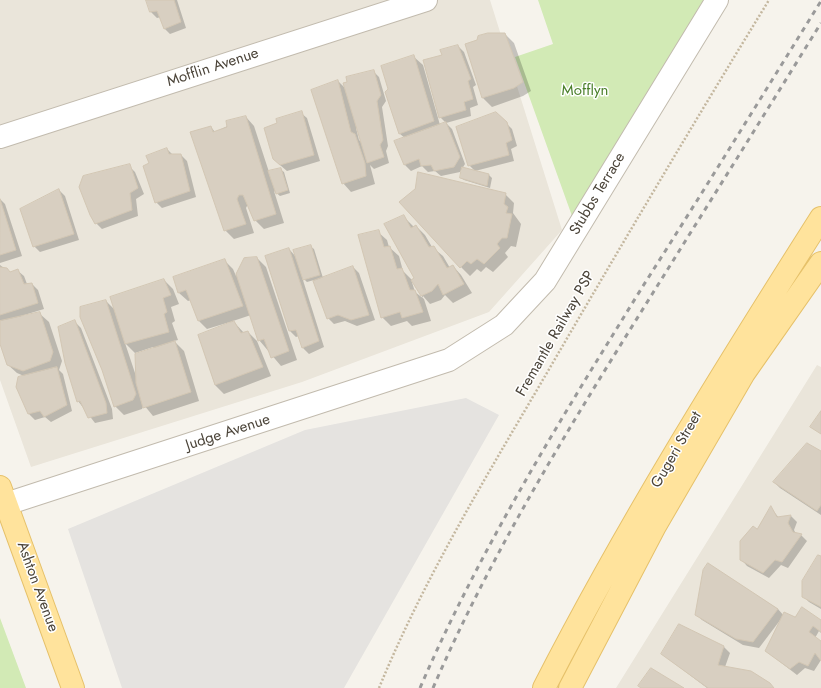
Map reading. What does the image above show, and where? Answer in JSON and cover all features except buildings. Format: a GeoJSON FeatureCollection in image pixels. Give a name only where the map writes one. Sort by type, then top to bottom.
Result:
{"type":"FeatureCollection","features":[{"type":"Feature","properties":{"kind":"main road","name":"Gugeri Street"},"geometry":{"type":"LineString","coordinates":[[544,688],[583,612],[710,393],[821,218]]}},
{"type":"Feature","properties":{"kind":"main road","name":"Gugeri Street"},"geometry":{"type":"LineString","coordinates":[[570,688],[655,526],[744,373],[821,263]]}},
{"type":"Feature","properties":{"kind":"main road","name":"Ashton Avenue"},"geometry":{"type":"LineString","coordinates":[[3,495],[73,688]]}},
{"type":"Feature","properties":{"kind":"street","name":"Mofflin Avenue"},"geometry":{"type":"LineString","coordinates":[[0,137],[426,0]]}},
{"type":"Feature","properties":{"kind":"street","name":"Stubbs Terrace"},"geometry":{"type":"LineString","coordinates":[[448,360],[504,325],[545,281],[717,0]]}},
{"type":"Feature","properties":{"kind":"street","name":"Judge Avenue"},"geometry":{"type":"LineString","coordinates":[[3,495],[448,360]]}},
{"type":"Feature","properties":{"kind":"path","name":"Fremantle Railway PSP"},"geometry":{"type":"LineString","coordinates":[[379,688],[418,605],[462,518],[667,167],[769,0]]}},
{"type":"Feature","properties":{"kind":"shaded area"},"geometry":{"type":"Polygon","coordinates":[[[0,0],[490,0],[562,230],[489,312],[302,382],[31,467],[0,380],[0,0]]]}},
{"type":"Feature","properties":{"kind":"shaded area"},"geometry":{"type":"Polygon","coordinates":[[[817,365],[821,367],[821,688],[616,688],[817,365]]]}},
{"type":"Feature","properties":{"kind":"shaded area"},"geometry":{"type":"Polygon","coordinates":[[[466,398],[499,415],[344,688],[122,688],[68,529],[305,430],[466,398]]]}},
{"type":"Feature","properties":{"kind":"green space","name":"Mofflyn"},"geometry":{"type":"Polygon","coordinates":[[[538,0],[704,0],[572,216],[515,57],[553,44],[538,0]]]}},
{"type":"Feature","properties":{"kind":"green space"},"geometry":{"type":"Polygon","coordinates":[[[0,618],[26,688],[0,688],[0,618]]]}},
{"type":"Feature","properties":{"kind":"railway"},"geometry":{"type":"LineString","coordinates":[[420,688],[469,584],[524,483],[643,286],[821,1]]}},
{"type":"Feature","properties":{"kind":"railway"},"geometry":{"type":"LineString","coordinates":[[433,688],[479,591],[530,496],[613,358],[821,23]]}}]}
